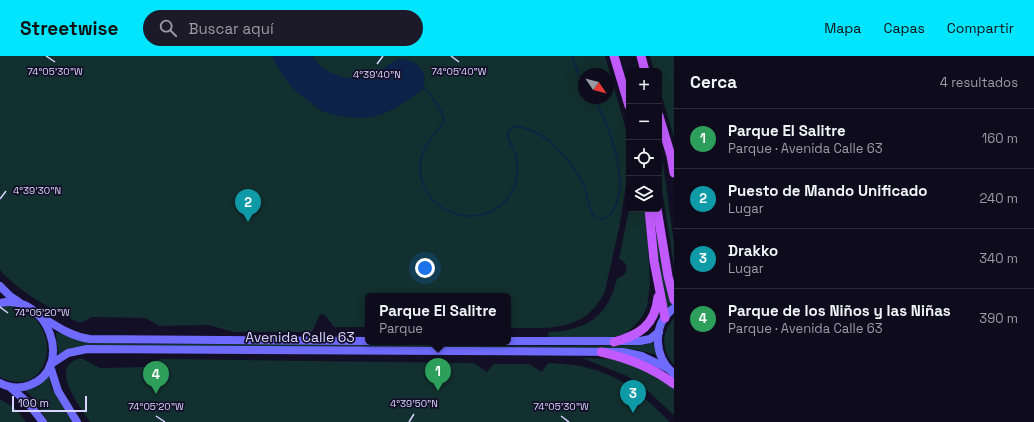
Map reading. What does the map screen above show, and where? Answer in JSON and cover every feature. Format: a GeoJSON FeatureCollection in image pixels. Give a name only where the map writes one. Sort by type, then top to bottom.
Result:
{"type":"FeatureCollection","features":[{"type":"Feature","properties":{"kind":"main road"},"geometry":{"type":"LineString","coordinates":[[614,56],[628,104]]}},
{"type":"Feature","properties":{"kind":"main road"},"geometry":{"type":"LineString","coordinates":[[641,56],[644,68]]}},
{"type":"Feature","properties":{"kind":"main road"},"geometry":{"type":"LineString","coordinates":[[662,126],[671,156],[674,173]]}},
{"type":"Feature","properties":{"kind":"main road"},"geometry":{"type":"LineString","coordinates":[[649,212],[658,288],[665,318]]}},
{"type":"Feature","properties":{"kind":"main road"},"geometry":{"type":"LineString","coordinates":[[657,212],[668,276],[674,300]]}},
{"type":"Feature","properties":{"kind":"main road","name":"Avenida Calle 63"},"geometry":{"type":"LineString","coordinates":[[0,286],[10,296],[42,317],[81,338],[365,341]]}},
{"type":"Feature","properties":{"kind":"main road"},"geometry":{"type":"LineString","coordinates":[[614,342],[631,337],[647,326],[655,310],[658,288]]}},
{"type":"Feature","properties":{"kind":"main road"},"geometry":{"type":"LineString","coordinates":[[0,303],[12,302],[22,304]]}},
{"type":"Feature","properties":{"kind":"main road"},"geometry":{"type":"LineString","coordinates":[[671,371],[664,364],[659,352],[658,338],[665,318],[673,309]]}},
{"type":"Feature","properties":{"kind":"main road"},"geometry":{"type":"LineString","coordinates":[[42,317],[49,331],[52,343],[53,351],[50,365],[58,391],[77,422]]}},
{"type":"Feature","properties":{"kind":"main road"},"geometry":{"type":"LineString","coordinates":[[511,342],[614,342],[646,340],[650,339],[659,332]]}},
{"type":"Feature","properties":{"kind":"main road"},"geometry":{"type":"LineString","coordinates":[[405,351],[406,345]]}},
{"type":"Feature","properties":{"kind":"main road","name":"Avenida Calle 63"},"geometry":{"type":"LineString","coordinates":[[10,387],[20,388],[34,383],[41,378],[50,365],[68,353],[87,349],[632,353],[652,360],[671,371]]}},
{"type":"Feature","properties":{"kind":"main road"},"geometry":{"type":"LineString","coordinates":[[601,352],[636,362],[656,371],[674,384]]}},
{"type":"Feature","properties":{"kind":"main road"},"geometry":{"type":"LineString","coordinates":[[0,384],[10,387],[23,397],[44,422]]}},
{"type":"Feature","properties":{"kind":"green space"},"geometry":{"type":"Polygon","coordinates":[[[0,56],[605,56],[608,68],[578,68],[578,104],[614,104],[614,88],[626,130],[626,184],[620,224],[605,291],[597,305],[576,321],[551,327],[511,328],[511,293],[365,293],[365,327],[334,327],[325,315],[320,314],[312,332],[234,332],[208,325],[160,326],[145,318],[92,317],[80,323],[27,294],[0,270],[0,56]]]}},
{"type":"Feature","properties":{"kind":"green space"},"geometry":{"type":"Polygon","coordinates":[[[650,56],[674,56],[674,138],[662,97],[662,68],[653,68],[650,56]]]}},
{"type":"Feature","properties":{"kind":"green space"},"geometry":{"type":"Polygon","coordinates":[[[662,161],[674,244],[674,266],[662,190],[662,161]]]}},
{"type":"Feature","properties":{"kind":"green space"},"geometry":{"type":"Polygon","coordinates":[[[628,212],[646,212],[650,284],[647,307],[642,317],[624,334],[614,337],[549,338],[548,332],[574,328],[594,319],[602,312],[613,291],[617,278],[624,275],[627,269],[625,263],[619,259],[628,212]]]}},
{"type":"Feature","properties":{"kind":"green space"},"geometry":{"type":"Polygon","coordinates":[[[654,215],[665,278],[672,304],[667,310],[655,248],[654,215]]]}},
{"type":"Feature","properties":{"kind":"green space"},"geometry":{"type":"Polygon","coordinates":[[[12,305],[30,314],[41,327],[46,342],[46,357],[41,370],[31,379],[17,382],[0,377],[0,306],[12,305]]]}},
{"type":"Feature","properties":{"kind":"green space"},"geometry":{"type":"Polygon","coordinates":[[[674,318],[674,365],[667,353],[664,342],[667,330],[674,318]]]}},
{"type":"Feature","properties":{"kind":"green space"},"geometry":{"type":"Polygon","coordinates":[[[56,333],[89,342],[142,344],[365,343],[365,345],[559,346],[644,345],[655,342],[655,351],[657,355],[639,350],[626,349],[84,346],[70,348],[60,354],[58,352],[56,333]]]}},
{"type":"Feature","properties":{"kind":"green space"},"geometry":{"type":"Polygon","coordinates":[[[81,358],[100,368],[146,367],[160,359],[474,363],[487,372],[494,364],[529,364],[542,372],[547,364],[550,363],[571,365],[597,371],[621,381],[641,395],[670,422],[90,422],[74,397],[66,378],[67,369],[71,362],[81,358]]]}},
{"type":"Feature","properties":{"kind":"green space"},"geometry":{"type":"Polygon","coordinates":[[[582,358],[610,359],[637,366],[674,387],[674,415],[650,393],[627,376],[582,358]]]}},
{"type":"Feature","properties":{"kind":"green space"},"geometry":{"type":"Polygon","coordinates":[[[49,376],[51,387],[72,422],[48,422],[33,398],[25,390],[36,388],[49,376]]]}},
{"type":"Feature","properties":{"kind":"green space"},"geometry":{"type":"Polygon","coordinates":[[[0,399],[16,409],[26,422],[0,422],[0,399]]]}},
{"type":"Feature","properties":{"kind":"water"},"geometry":{"type":"Polygon","coordinates":[[[272,56],[312,56],[323,68],[338,76],[351,78],[370,76],[395,61],[405,59],[420,67],[425,81],[423,88],[419,92],[394,109],[381,115],[364,118],[342,116],[322,111],[295,91],[284,78],[272,56]]]}},
{"type":"Feature","properties":{"kind":"waterway"},"geometry":{"type":"LineString","coordinates":[[572,56],[578,73]]}},
{"type":"Feature","properties":{"kind":"waterway"},"geometry":{"type":"LineString","coordinates":[[423,87],[442,113],[444,122],[429,141],[422,155],[420,171],[421,178],[427,193],[432,199],[452,213],[464,216],[476,216],[498,208],[506,200],[513,189],[517,174],[517,163],[515,153],[509,140],[508,132],[517,126],[542,136],[559,150],[567,159],[574,168],[585,188],[589,207],[594,216],[599,219],[603,219],[611,214],[618,197],[620,181],[619,170],[612,138],[597,104]]}},
{"type":"Feature","properties":{"kind":"place","name":"Puesto de Mando Unificado"},"geometry":{"type":"Point","coordinates":[248,222]}},
{"type":"Feature","properties":{"kind":"place","name":"Parque El Salitre"},"geometry":{"type":"Point","coordinates":[438,391]}},
{"type":"Feature","properties":{"kind":"place","name":"Parque de los Niños y las Niñas"},"geometry":{"type":"Point","coordinates":[156,394]}},
{"type":"Feature","properties":{"kind":"place","name":"Drakko"},"geometry":{"type":"Point","coordinates":[633,413]}}]}
